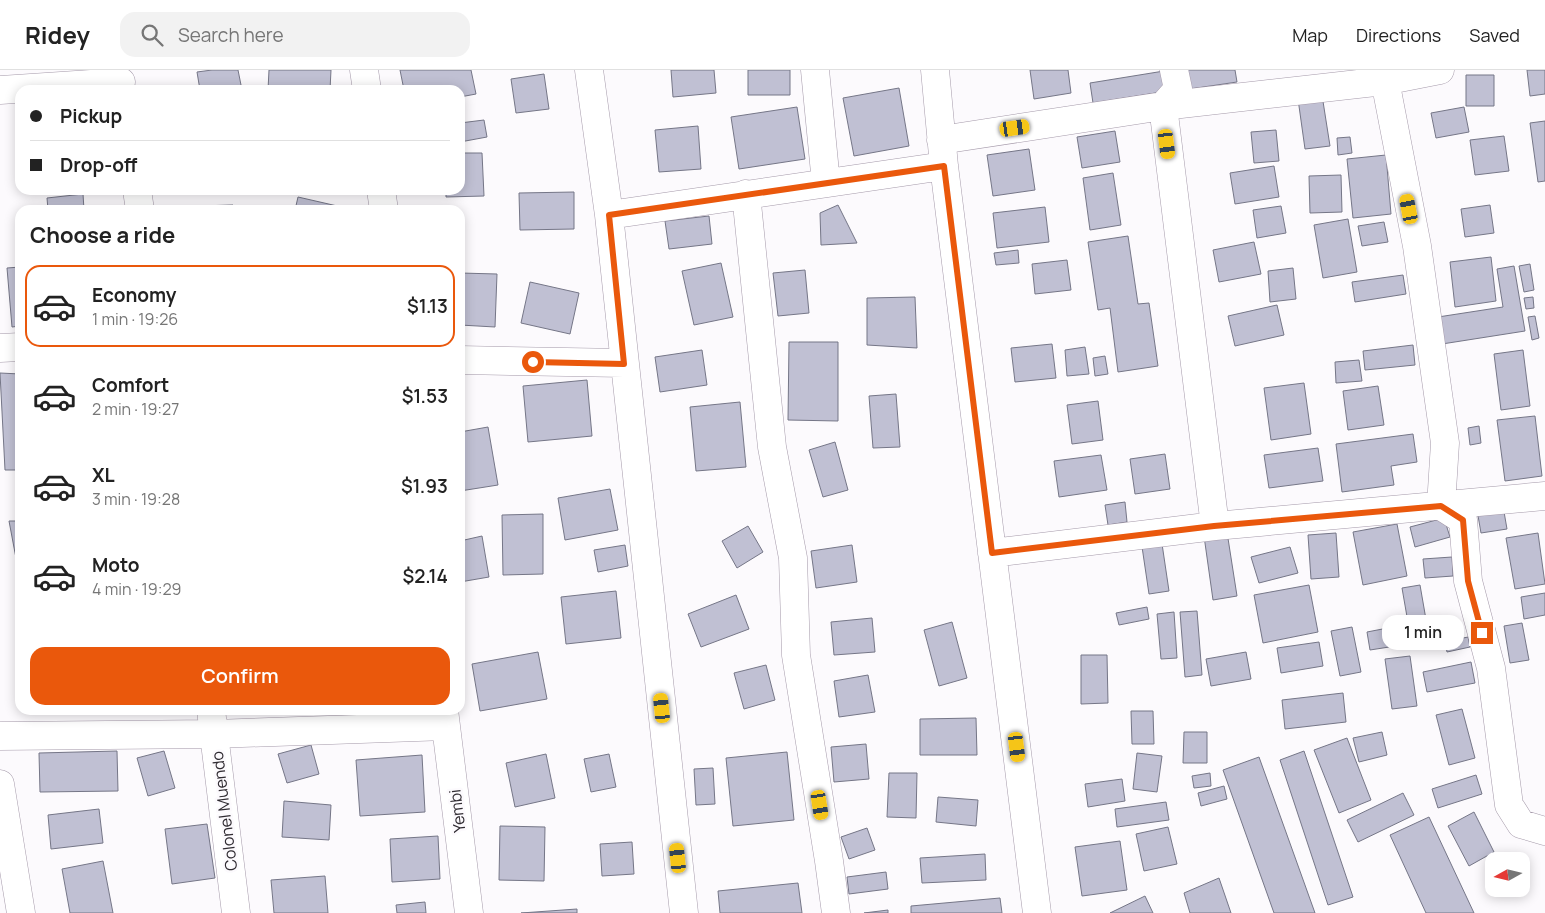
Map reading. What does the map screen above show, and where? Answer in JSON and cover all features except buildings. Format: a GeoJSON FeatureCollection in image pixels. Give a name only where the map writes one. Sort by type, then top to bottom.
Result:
{"type":"FeatureCollection","features":[{"type":"Feature","properties":{"kind":"street"},"geometry":{"type":"LineString","coordinates":[[364,70],[366,85]]}},
{"type":"Feature","properties":{"kind":"street"},"geometry":{"type":"LineString","coordinates":[[589,70],[609,215],[684,913]]}},
{"type":"Feature","properties":{"kind":"street"},"geometry":{"type":"LineString","coordinates":[[815,70],[826,183]]}},
{"type":"Feature","properties":{"kind":"street"},"geometry":{"type":"LineString","coordinates":[[935,70],[944,166],[1037,913]]}},
{"type":"Feature","properties":{"kind":"street"},"geometry":{"type":"LineString","coordinates":[[1174,70],[1178,89],[1163,106],[1214,526]]}},
{"type":"Feature","properties":{"kind":"street"},"geometry":{"type":"LineString","coordinates":[[941,140],[1383,75],[1440,70]]}},
{"type":"Feature","properties":{"kind":"street"},"geometry":{"type":"LineString","coordinates":[[1383,75],[1416,246],[1445,443],[1441,506]]}},
{"type":"Feature","properties":{"kind":"street"},"geometry":{"type":"LineString","coordinates":[[67,85],[121,81]]}},
{"type":"Feature","properties":{"kind":"street"},"geometry":{"type":"LineString","coordinates":[[0,90],[15,89]]}},
{"type":"Feature","properties":{"kind":"street"},"geometry":{"type":"LineString","coordinates":[[609,215],[944,166]]}},
{"type":"Feature","properties":{"kind":"street"},"geometry":{"type":"LineString","coordinates":[[746,194],[772,447],[793,558],[796,655],[836,913]]}},
{"type":"Feature","properties":{"kind":"street"},"geometry":{"type":"LineString","coordinates":[[0,348],[15,347]]}},
{"type":"Feature","properties":{"kind":"street"},"geometry":{"type":"LineString","coordinates":[[465,360],[624,364]]}},
{"type":"Feature","properties":{"kind":"street"},"geometry":{"type":"LineString","coordinates":[[992,553],[1214,526],[1545,496]]}},
{"type":"Feature","properties":{"kind":"street"},"geometry":{"type":"LineString","coordinates":[[1441,506],[1463,520],[1468,581],[1491,668],[1508,805],[1521,824],[1545,831]]}},
{"type":"Feature","properties":{"kind":"street"},"geometry":{"type":"LineString","coordinates":[[0,736],[213,722],[445,718]]}},
{"type":"Feature","properties":{"kind":"street","name":"Yembi"},"geometry":{"type":"LineString","coordinates":[[445,718],[469,913]]}},
{"type":"Feature","properties":{"kind":"street","name":"Colonel Muendo"},"geometry":{"type":"LineString","coordinates":[[213,722],[236,913]]}},
{"type":"Feature","properties":{"kind":"street"},"geometry":{"type":"LineString","coordinates":[[0,784],[21,913]]}},
{"type":"Feature","properties":{"kind":"route"},"geometry":{"type":"LineString","coordinates":[[533,362],[624,364],[609,215],[944,166],[992,553],[1214,526],[1441,506],[1463,520],[1468,581],[1482,633]]}}]}
